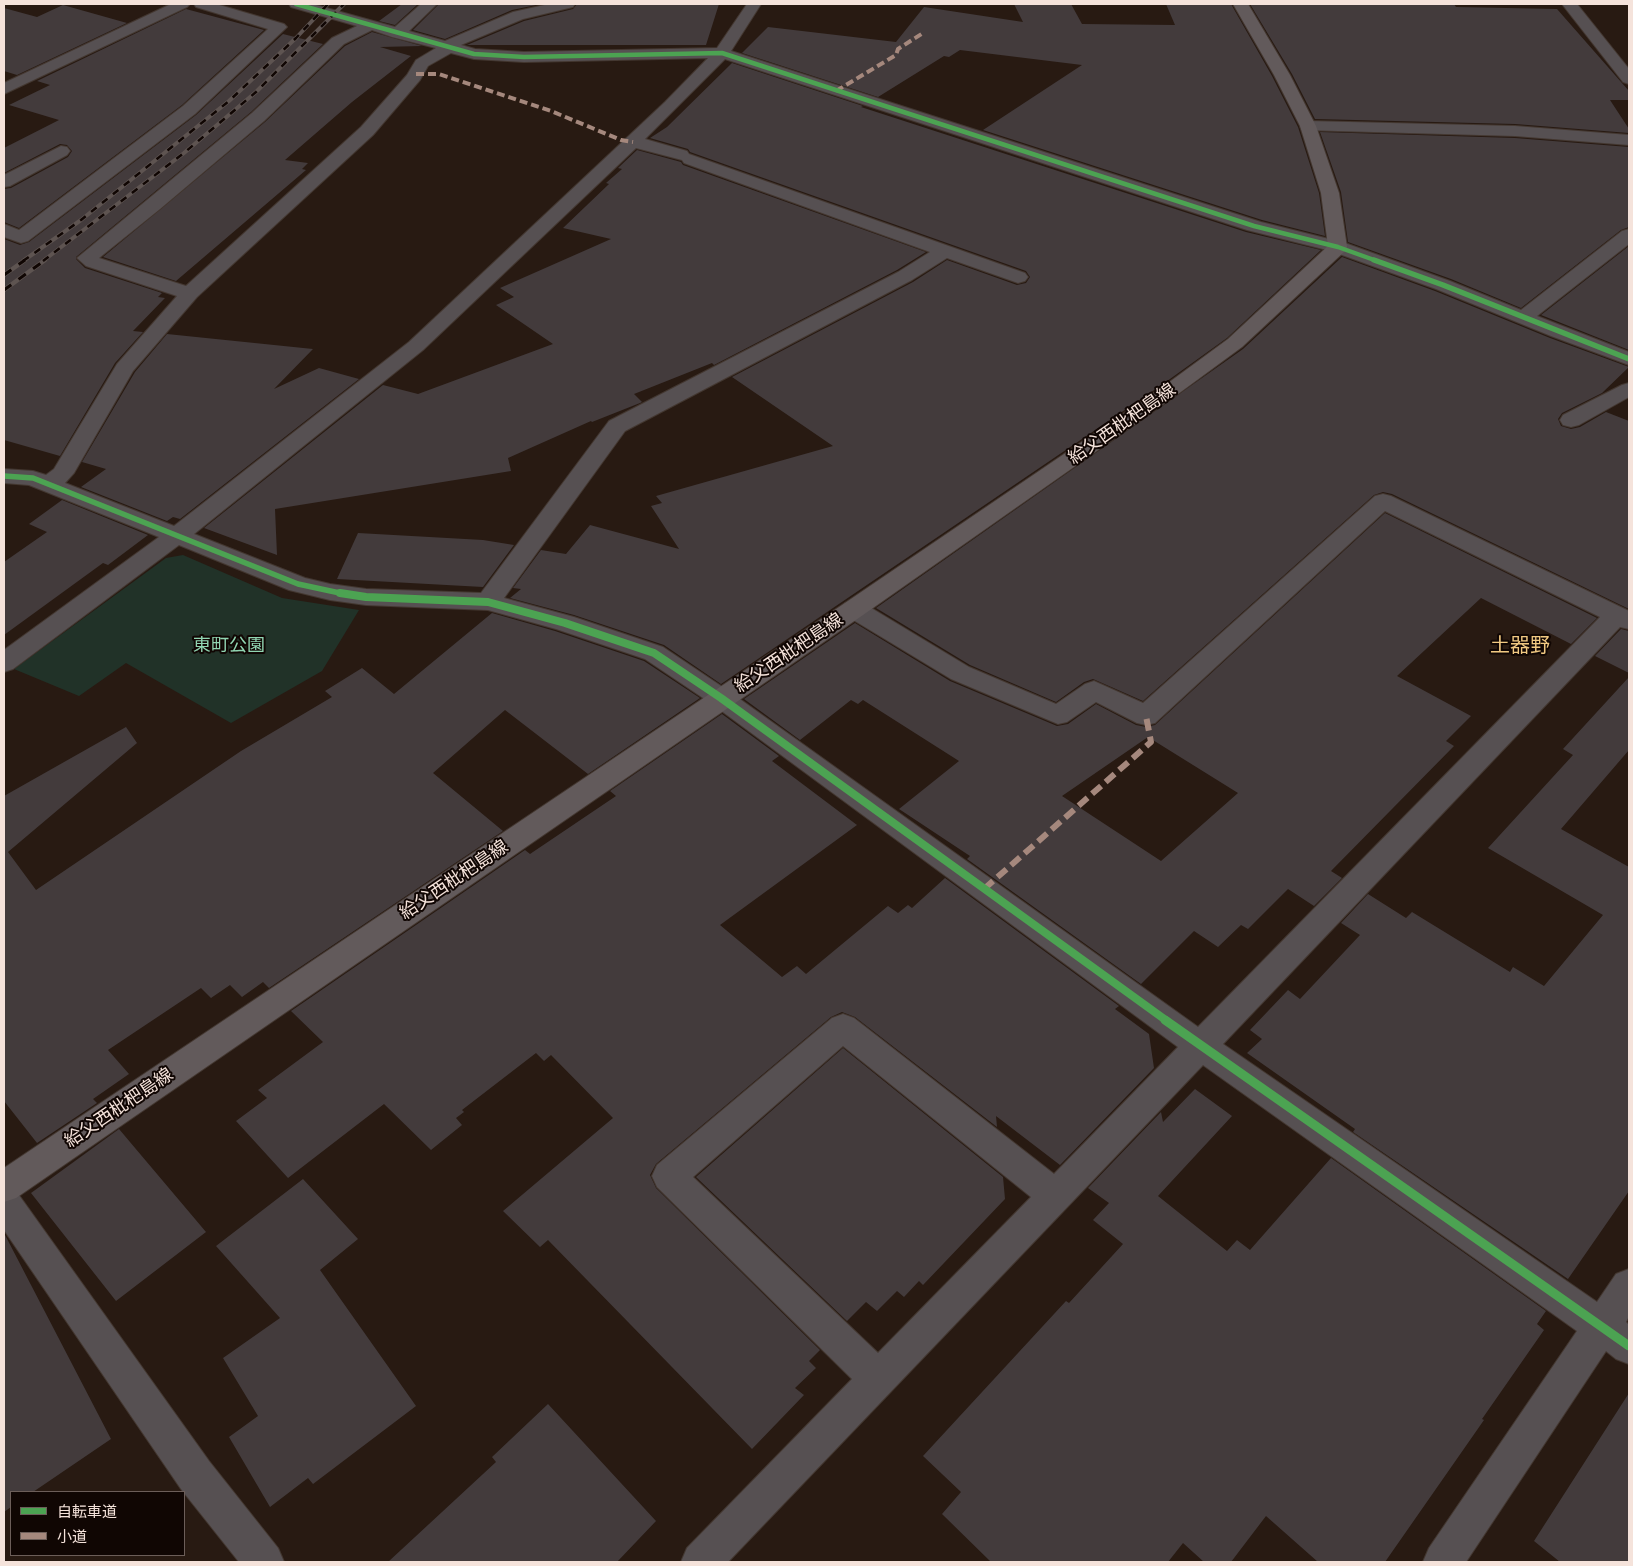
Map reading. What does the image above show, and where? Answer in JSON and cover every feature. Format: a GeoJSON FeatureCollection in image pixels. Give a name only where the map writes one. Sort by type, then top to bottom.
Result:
{"type":"FeatureCollection","features":[{"type":"Feature","properties":{"kind":"main road"},"geometry":{"type":"LineString","coordinates":[[1240,4],[1282,75],[1308,126],[1330,193],[1338,247]]}},
{"type":"Feature","properties":{"kind":"main road","name":"給父西枇杷島線"},"geometry":{"type":"LineString","coordinates":[[4,1187],[854,609],[1171,390],[1235,343],[1338,247]]}},
{"type":"Feature","properties":{"kind":"street"},"geometry":{"type":"LineString","coordinates":[[4,88],[182,4]]}},
{"type":"Feature","properties":{"kind":"street"},"geometry":{"type":"LineString","coordinates":[[4,230],[22,237],[189,110],[279,27],[201,4]]}},
{"type":"Feature","properties":{"kind":"street"},"geometry":{"type":"LineString","coordinates":[[296,4],[447,48],[474,54],[524,58],[722,53],[1254,226],[1338,247],[1443,285],[1629,359]]}},
{"type":"Feature","properties":{"kind":"street"},"geometry":{"type":"LineString","coordinates":[[398,34],[430,4]]}},
{"type":"Feature","properties":{"kind":"street"},"geometry":{"type":"LineString","coordinates":[[48,484],[63,472],[124,368],[190,293],[367,131],[414,77],[422,63],[457,41],[518,16],[568,4]]}},
{"type":"Feature","properties":{"kind":"street"},"geometry":{"type":"LineString","coordinates":[[4,663],[177,535],[416,346],[633,142],[722,53],[754,4]]}},
{"type":"Feature","properties":{"kind":"street"},"geometry":{"type":"LineString","coordinates":[[1569,4],[1629,79]]}},
{"type":"Feature","properties":{"kind":"street"},"geometry":{"type":"LineString","coordinates":[[190,293],[93,262],[88,258],[258,117],[338,40],[370,26]]}},
{"type":"Feature","properties":{"kind":"street"},"geometry":{"type":"LineString","coordinates":[[1308,126],[1515,131],[1629,140]]}},
{"type":"Feature","properties":{"kind":"street"},"geometry":{"type":"LineString","coordinates":[[633,142],[657,146],[1018,277]]}},
{"type":"Feature","properties":{"kind":"street"},"geometry":{"type":"LineString","coordinates":[[4,182],[61,151]]}},
{"type":"Feature","properties":{"kind":"street"},"geometry":{"type":"LineString","coordinates":[[1523,318],[1629,235]]}},
{"type":"Feature","properties":{"kind":"street"},"geometry":{"type":"LineString","coordinates":[[488,602],[617,426],[905,276],[945,251]]}},
{"type":"Feature","properties":{"kind":"street"},"geometry":{"type":"LineString","coordinates":[[1572,420],[1629,389]]}},
{"type":"Feature","properties":{"kind":"street"},"geometry":{"type":"LineString","coordinates":[[7,482],[33,478],[298,584],[330,592],[366,597],[488,602],[565,623],[654,653],[721,698],[1201,1046],[1616,1337]]}},
{"type":"Feature","properties":{"kind":"street"},"geometry":{"type":"LineString","coordinates":[[701,1562],[1201,1046],[1623,618],[1383,500],[1146,716],[1094,690],[1058,715],[960,673],[854,609]]}},
{"type":"Feature","properties":{"kind":"street"},"geometry":{"type":"LineString","coordinates":[[878,1379],[669,1176],[843,1027],[1056,1196]]}},
{"type":"Feature","properties":{"kind":"street"},"geometry":{"type":"LineString","coordinates":[[4,1202],[195,1475],[264,1562]]}},
{"type":"Feature","properties":{"kind":"street"},"geometry":{"type":"LineString","coordinates":[[1443,1562],[1616,1337],[1629,1286]]}},
{"type":"Feature","properties":{"kind":"green space","name":"東町公園"},"geometry":{"type":"Polygon","coordinates":[[[183,555],[282,598],[359,610],[322,671],[231,723],[126,663],[79,696],[14,669],[166,558],[183,555]]]}},
{"type":"Feature","properties":{"kind":"building"},"geometry":{"type":"Polygon","coordinates":[[[402,4],[418,4],[395,25],[379,21],[402,4]]]}},
{"type":"Feature","properties":{"kind":"building"},"geometry":{"type":"Polygon","coordinates":[[[439,4],[541,4],[512,10],[445,39],[413,30],[439,4]]]}},
{"type":"Feature","properties":{"kind":"building"},"geometry":{"type":"Polygon","coordinates":[[[577,4],[719,4],[706,45],[467,45],[524,21],[573,9],[577,4]]]}},
{"type":"Feature","properties":{"kind":"building"},"geometry":{"type":"Polygon","coordinates":[[[1014,4],[1071,4],[1082,24],[1175,25],[1166,4],[1231,4],[1272,76],[1298,127],[1319,193],[1325,236],[1262,220],[983,130],[1082,65],[960,50],[949,57],[944,56],[878,97],[742,53],[768,27],[896,42],[924,7],[1023,22],[1014,4]]]}},
{"type":"Feature","properties":{"kind":"building"},"geometry":{"type":"Polygon","coordinates":[[[1250,4],[1454,4],[1456,7],[1557,9],[1629,91],[1629,100],[1610,100],[1629,129],[1629,133],[1515,124],[1315,119],[1292,74],[1250,4]]]}},
{"type":"Feature","properties":{"kind":"building"},"geometry":{"type":"Polygon","coordinates":[[[63,5],[127,23],[17,75],[4,71],[4,8],[37,17],[63,5]]]}},
{"type":"Feature","properties":{"kind":"building"},"geometry":{"type":"Polygon","coordinates":[[[186,9],[264,30],[182,105],[19,228],[4,222],[4,189],[11,188],[68,157],[72,151],[67,145],[60,144],[4,173],[4,148],[59,120],[9,105],[50,85],[37,81],[186,9]]]}},
{"type":"Feature","properties":{"kind":"building"},"geometry":{"type":"Polygon","coordinates":[[[372,32],[422,46],[380,47],[411,56],[352,102],[285,160],[308,163],[302,169],[306,170],[176,281],[103,257],[265,122],[345,46],[372,32]]]}},
{"type":"Feature","properties":{"kind":"building"},"geometry":{"type":"Polygon","coordinates":[[[283,34],[323,44],[251,112],[76,257],[85,268],[162,293],[158,297],[165,298],[133,331],[143,332],[115,363],[60,456],[4,440],[4,239],[20,245],[29,242],[196,115],[283,34]]]}},
{"type":"Feature","properties":{"kind":"building"},"geometry":{"type":"Polygon","coordinates":[[[732,63],[863,106],[861,107],[1246,232],[1321,250],[1227,338],[1163,384],[721,684],[664,645],[574,615],[510,598],[521,589],[513,588],[541,550],[566,554],[590,525],[679,549],[651,506],[662,503],[656,496],[833,446],[732,377],[913,282],[947,260],[1017,285],[1026,283],[1030,277],[1026,271],[690,152],[688,149],[650,138],[667,127],[732,63]]]}},
{"type":"Feature","properties":{"kind":"building"},"geometry":{"type":"Polygon","coordinates":[[[1320,132],[1515,138],[1629,147],[1629,227],[1621,230],[1521,308],[1451,279],[1348,242],[1341,192],[1320,132]]]}},
{"type":"Feature","properties":{"kind":"building"},"geometry":{"type":"Polygon","coordinates":[[[637,150],[681,162],[683,165],[926,252],[897,270],[714,365],[712,363],[634,394],[642,402],[640,403],[591,421],[508,458],[511,471],[275,509],[277,555],[204,528],[383,385],[418,394],[553,344],[496,305],[514,297],[500,288],[611,239],[563,228],[609,184],[606,183],[622,169],[618,168],[637,150]]]}},
{"type":"Feature","properties":{"kind":"building"},"geometry":{"type":"Polygon","coordinates":[[[1629,246],[1629,350],[1541,315],[1629,246]]]}},
{"type":"Feature","properties":{"kind":"building"},"geometry":{"type":"Polygon","coordinates":[[[1342,257],[1435,291],[1550,338],[1629,367],[1602,393],[1562,413],[1558,419],[1561,426],[1571,429],[1580,427],[1606,412],[1629,421],[1629,609],[1392,494],[1383,492],[1374,495],[1143,701],[1093,679],[1084,682],[1056,702],[970,665],[876,608],[1243,349],[1342,257]]]}},
{"type":"Feature","properties":{"kind":"building"},"geometry":{"type":"Polygon","coordinates":[[[167,334],[313,349],[274,389],[319,368],[359,379],[180,519],[173,517],[167,521],[81,487],[106,469],[82,462],[135,372],[167,334]]]}},
{"type":"Feature","properties":{"kind":"building"},"geometry":{"type":"Polygon","coordinates":[[[62,500],[148,535],[108,565],[103,563],[4,635],[4,562],[47,532],[29,524],[62,500]]]}},
{"type":"Feature","properties":{"kind":"building"},"geometry":{"type":"Polygon","coordinates":[[[1385,513],[1597,618],[1571,644],[1481,598],[1397,676],[1471,716],[1446,741],[1454,746],[1331,871],[1342,878],[1314,906],[1288,889],[1248,929],[1241,925],[1218,947],[1194,931],[1141,984],[967,859],[970,856],[899,809],[959,761],[863,700],[858,704],[851,700],[800,740],[744,699],[855,623],[950,681],[1057,726],[1068,724],[1096,704],[1136,725],[1146,727],[1155,725],[1385,513]],[[1148,737],[1062,796],[1161,861],[1238,793],[1148,737]]]}},
{"type":"Feature","properties":{"kind":"building"},"geometry":{"type":"Polygon","coordinates":[[[358,533],[483,540],[514,545],[483,587],[337,579],[358,533]]]}},
{"type":"Feature","properties":{"kind":"building"},"geometry":{"type":"Polygon","coordinates":[[[492,613],[555,631],[644,661],[700,698],[588,774],[505,710],[433,773],[503,831],[269,988],[263,982],[242,997],[230,985],[211,998],[201,988],[108,1050],[129,1074],[93,1099],[97,1103],[37,1143],[4,1101],[4,796],[126,727],[137,743],[8,852],[36,890],[241,751],[332,697],[325,691],[362,668],[394,694],[492,613]]]}},
{"type":"Feature","properties":{"kind":"building"},"geometry":{"type":"Polygon","coordinates":[[[1621,629],[1629,631],[1629,673],[1595,656],[1621,629]]]}},
{"type":"Feature","properties":{"kind":"building"},"geometry":{"type":"Polygon","coordinates":[[[1629,677],[1629,750],[1561,829],[1629,867],[1629,1191],[1568,1279],[1353,1132],[1355,1129],[1247,1053],[1262,1039],[1250,1030],[1288,990],[1300,999],[1360,935],[1341,923],[1368,894],[1406,918],[1412,912],[1510,972],[1513,967],[1544,986],[1603,915],[1488,848],[1573,755],[1563,749],[1629,677]]]}},
{"type":"Feature","properties":{"kind":"building"},"geometry":{"type":"Polygon","coordinates":[[[722,714],[779,756],[772,761],[857,825],[720,925],[782,977],[797,966],[806,974],[888,906],[898,913],[908,905],[912,908],[945,878],[1119,1006],[1115,1009],[1149,1034],[1154,1068],[1060,1165],[996,1116],[997,1127],[855,1017],[842,1012],[831,1017],[656,1164],[650,1175],[656,1188],[820,1350],[809,1361],[816,1368],[795,1388],[804,1395],[752,1449],[548,1240],[540,1247],[503,1211],[613,1118],[551,1055],[544,1061],[536,1053],[462,1110],[464,1112],[456,1118],[462,1125],[431,1150],[384,1104],[288,1178],[236,1121],[267,1098],[258,1090],[323,1042],[291,1011],[525,850],[530,854],[616,796],[610,791],[722,714]]]}},
{"type":"Feature","properties":{"kind":"building"},"geometry":{"type":"Polygon","coordinates":[[[843,1048],[1003,1177],[1005,1199],[923,1285],[919,1281],[904,1297],[897,1291],[877,1311],[866,1302],[847,1321],[696,1177],[843,1048]]]}},
{"type":"Feature","properties":{"kind":"building"},"geometry":{"type":"Polygon","coordinates":[[[1195,1089],[1232,1116],[1158,1196],[1227,1251],[1237,1240],[1250,1250],[1331,1158],[1546,1311],[1537,1324],[1544,1330],[1385,1562],[1318,1562],[1266,1516],[1231,1562],[1204,1562],[1183,1543],[1168,1562],[991,1562],[942,1514],[961,1492],[923,1456],[1066,1301],[1069,1303],[1123,1244],[1093,1220],[1109,1203],[1088,1188],[1161,1112],[1163,1122],[1195,1089]]]}},
{"type":"Feature","properties":{"kind":"building"},"geometry":{"type":"Polygon","coordinates":[[[119,1129],[206,1232],[116,1301],[31,1193],[119,1129]]]}},
{"type":"Feature","properties":{"kind":"building"},"geometry":{"type":"Polygon","coordinates":[[[303,1179],[358,1239],[320,1270],[416,1406],[313,1484],[308,1478],[270,1507],[229,1437],[258,1416],[223,1358],[280,1318],[216,1246],[303,1179]]]}},
{"type":"Feature","properties":{"kind":"building"},"geometry":{"type":"Polygon","coordinates":[[[4,1233],[111,1439],[34,1491],[10,1491],[10,1508],[4,1512],[4,1233]]]}},
{"type":"Feature","properties":{"kind":"building"},"geometry":{"type":"Polygon","coordinates":[[[1629,1393],[1629,1562],[1560,1562],[1534,1541],[1629,1393]]]}},
{"type":"Feature","properties":{"kind":"building"},"geometry":{"type":"Polygon","coordinates":[[[548,1404],[656,1521],[617,1562],[388,1562],[496,1462],[492,1457],[548,1404]]]}},
{"type":"Feature","properties":{"kind":"railway"},"geometry":{"type":"LineString","coordinates":[[23,261],[81,220],[229,101],[296,38],[328,4]]}},
{"type":"Feature","properties":{"kind":"railway"},"geometry":{"type":"LineString","coordinates":[[43,261],[184,153],[256,92],[344,4]]}},
{"type":"Feature","properties":{"kind":"railway"},"geometry":{"type":"LineString","coordinates":[[4,275],[25,260]]}},
{"type":"Feature","properties":{"kind":"railway"},"geometry":{"type":"LineString","coordinates":[[4,290],[45,260]]}},
{"type":"Feature","properties":{"kind":"marked path"},"geometry":{"type":"LineString","coordinates":[[836,91],[896,55],[898,49],[923,33]]}},
{"type":"Feature","properties":{"kind":"marked path"},"geometry":{"type":"LineString","coordinates":[[416,74],[439,74],[551,111],[621,140],[633,142]]}},
{"type":"Feature","properties":{"kind":"marked path"},"geometry":{"type":"LineString","coordinates":[[984,889],[1151,742],[1146,716]]}},
{"type":"Feature","properties":{"kind":"cycle path"},"geometry":{"type":"LineString","coordinates":[[296,4],[474,54],[524,57],[722,53],[1254,226],[1338,247],[1443,285],[1629,359]]}},
{"type":"Feature","properties":{"kind":"cycle path"},"geometry":{"type":"LineString","coordinates":[[4,476],[33,478],[298,584],[330,592],[366,597],[488,602],[565,623],[654,653],[721,698],[1201,1046],[1629,1346]]}},
{"type":"Feature","properties":{"kind":"district","name":"土器野"},"geometry":{"type":"Point","coordinates":[1520,646]}}]}
